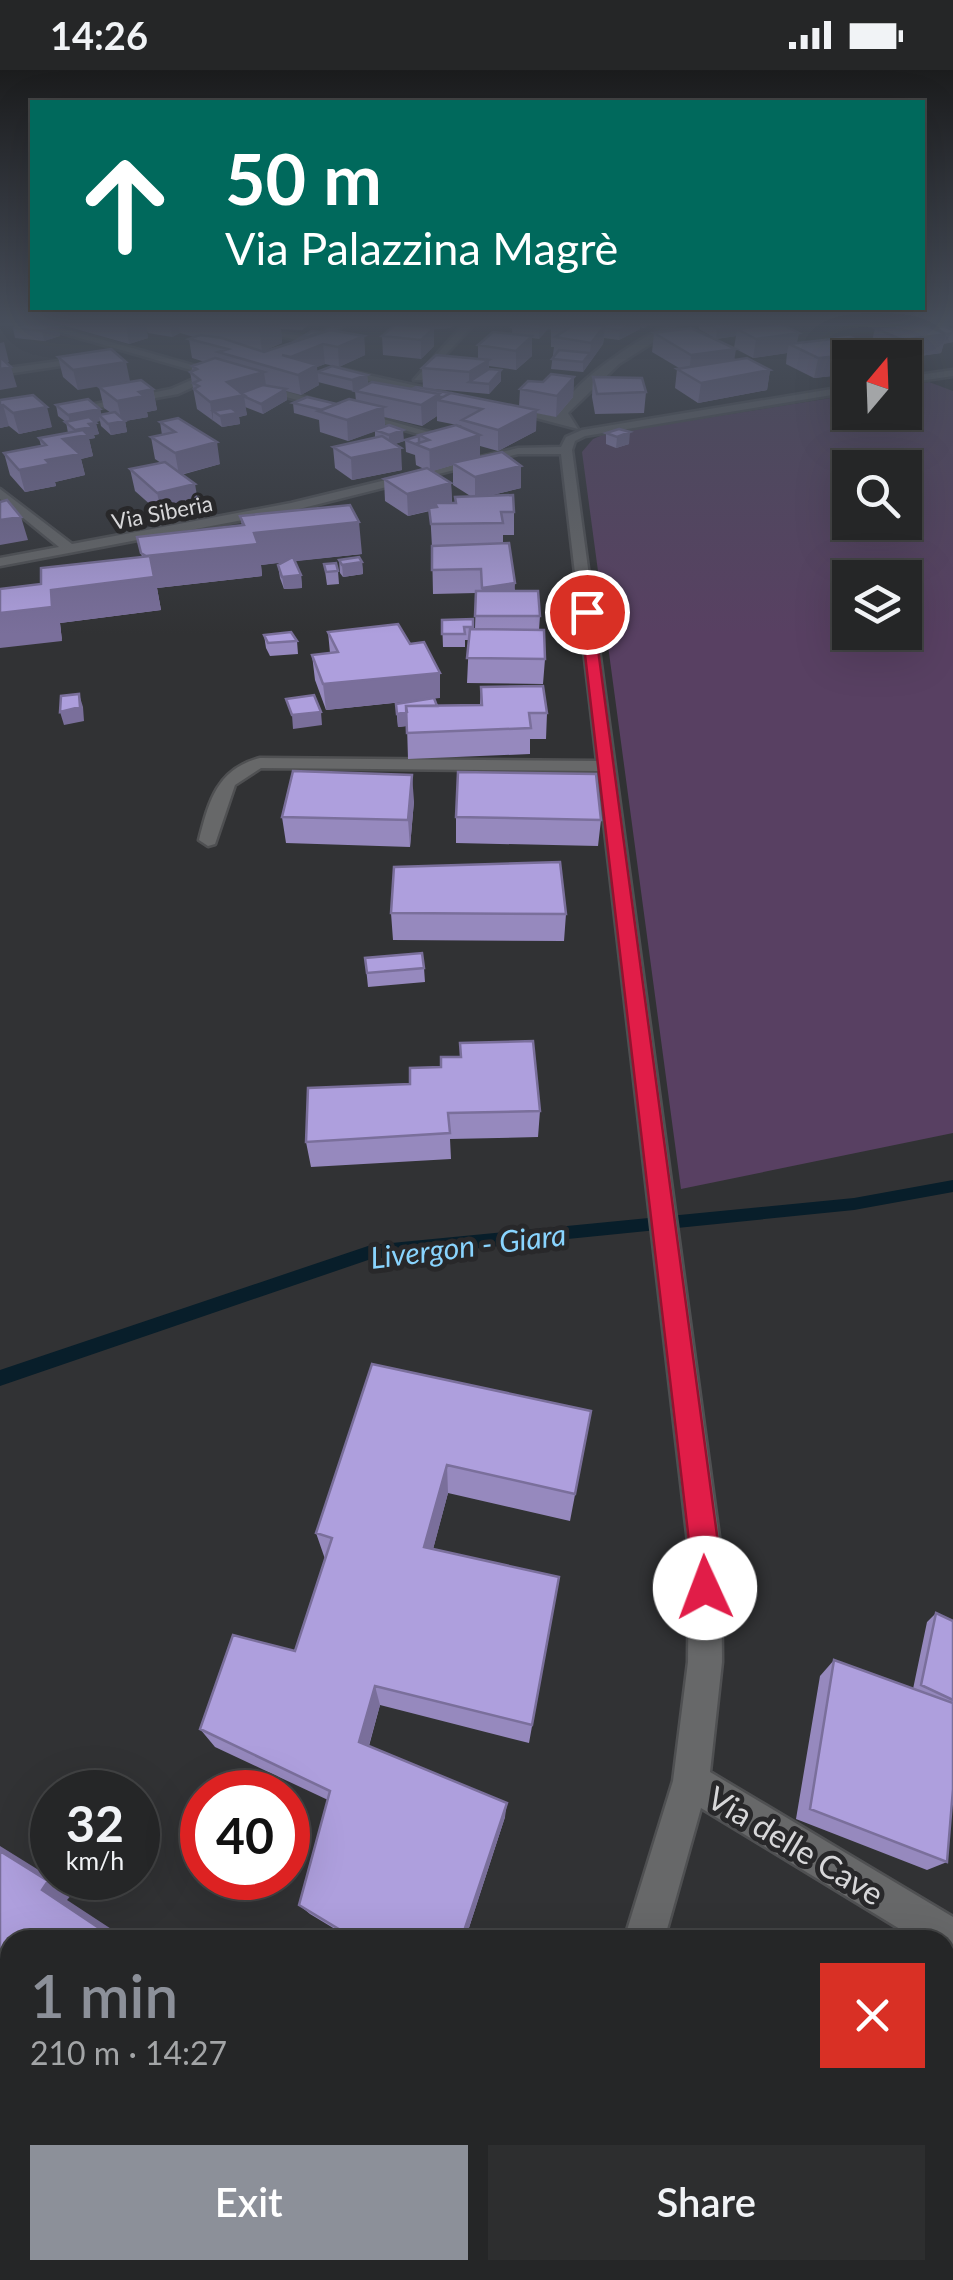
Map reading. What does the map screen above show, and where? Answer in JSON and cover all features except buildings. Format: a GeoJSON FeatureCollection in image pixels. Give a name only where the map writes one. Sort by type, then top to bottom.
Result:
{"type":"FeatureCollection","features":[{"type":"Feature","properties":{"kind":"street"},"geometry":{"type":"LineString","coordinates":[[401,427],[500,456]]}},
{"type":"Feature","properties":{"kind":"street"},"geometry":{"type":"LineString","coordinates":[[571,427],[580,427]]}},
{"type":"Feature","properties":{"kind":"street"},"geometry":{"type":"LineString","coordinates":[[574,428],[566,450],[704,1550],[705,1662],[690,1781],[647,1930]]}},
{"type":"Feature","properties":{"kind":"street","name":"Via Siberia"},"geometry":{"type":"LineString","coordinates":[[0,562],[291,506],[500,456],[566,450]]}},
{"type":"Feature","properties":{"kind":"street"},"geometry":{"type":"LineString","coordinates":[[0,493],[71,550]]}},
{"type":"Feature","properties":{"kind":"street"},"geometry":{"type":"LineString","coordinates":[[208,840],[224,783],[244,767],[260,763],[606,766]]}},
{"type":"Feature","properties":{"kind":"street","name":"Via delle Cave"},"geometry":{"type":"LineString","coordinates":[[690,1781],[938,1930]]}},
{"type":"Feature","properties":{"kind":"shaded area"},"geometry":{"type":"Polygon","coordinates":[[[648,427],[953,427],[953,1133],[681,1189],[582,452],[593,439],[648,427]]]}},
{"type":"Feature","properties":{"kind":"waterway","name":"Livergon - Giara"},"geometry":{"type":"LineString","coordinates":[[0,1378],[371,1252],[854,1204],[953,1186]]}},
{"type":"Feature","properties":{"kind":"route"},"geometry":{"type":"LineString","coordinates":[[587,612],[660,1225],[704,1550],[705,1588]]}}]}
